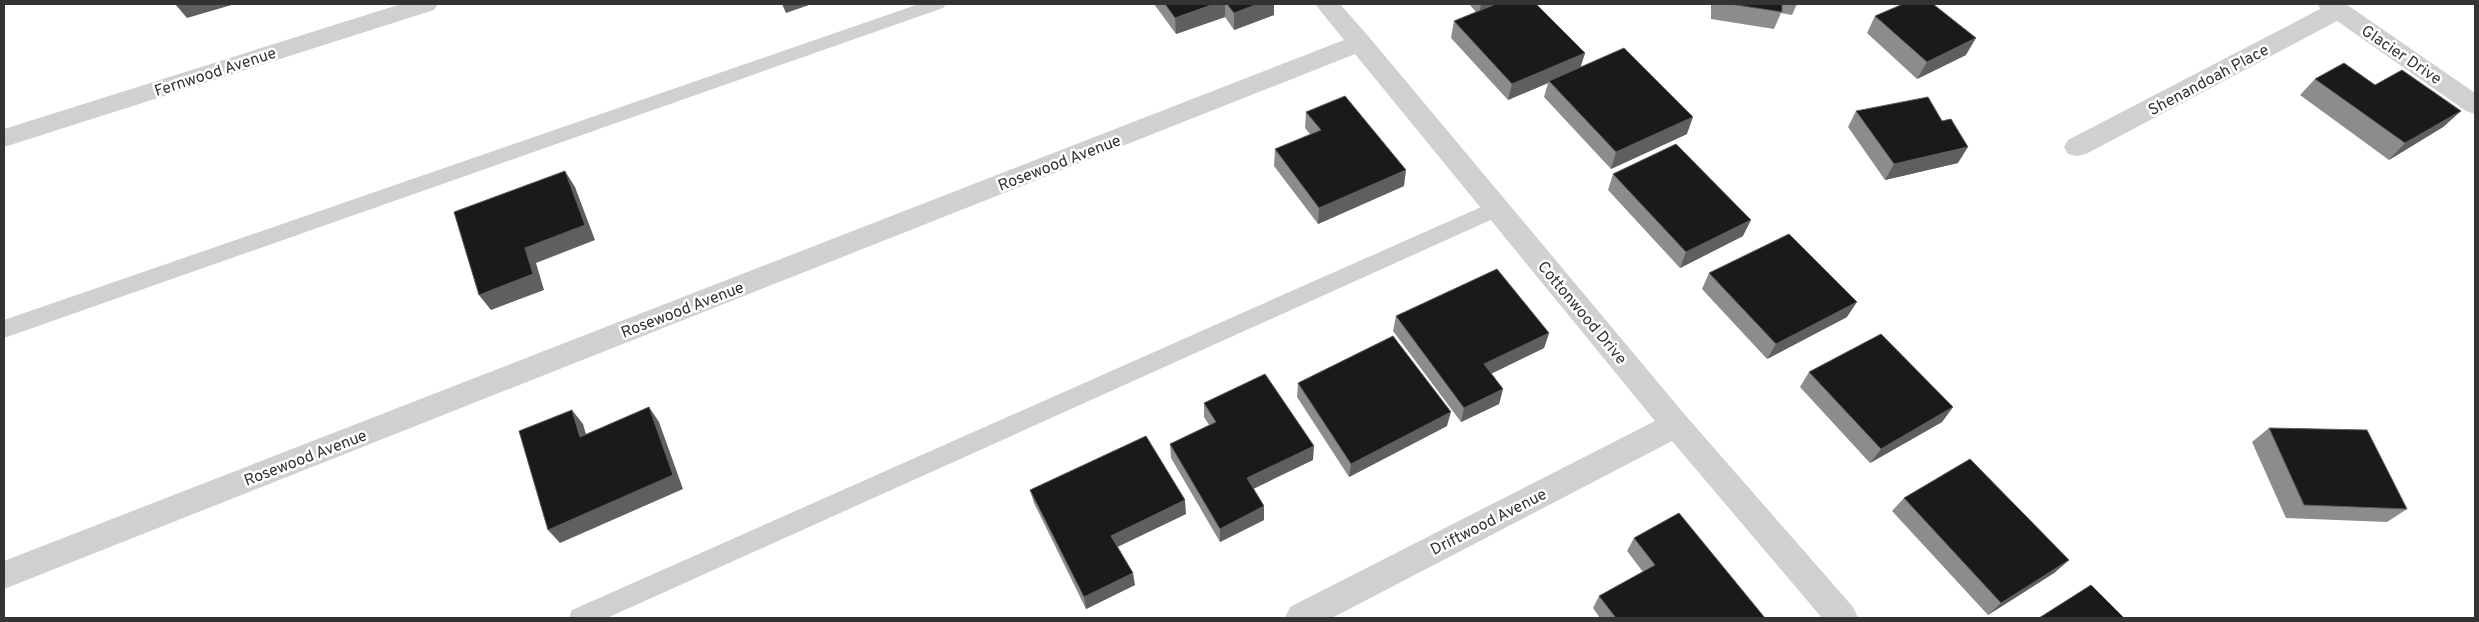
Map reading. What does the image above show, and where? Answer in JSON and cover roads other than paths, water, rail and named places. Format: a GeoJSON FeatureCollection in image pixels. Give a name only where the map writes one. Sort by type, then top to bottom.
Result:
{"type":"FeatureCollection","features":[{"type":"Feature","properties":{"kind":"street","name":"Fernwood Avenue"},"geometry":{"type":"LineString","coordinates":[[4,138],[426,4]]}},
{"type":"Feature","properties":{"kind":"street","name":"Cottonwood Drive"},"geometry":{"type":"LineString","coordinates":[[1327,4],[1676,425],[1842,618]]}},
{"type":"Feature","properties":{"kind":"street","name":"Glacier Drive"},"geometry":{"type":"LineString","coordinates":[[2334,7],[2475,105]]}},
{"type":"Feature","properties":{"kind":"street","name":"Shenandoah Place"},"geometry":{"type":"LineString","coordinates":[[2078,147],[2334,7]]}},
{"type":"Feature","properties":{"kind":"street","name":"Rosewood Avenue"},"geometry":{"type":"LineString","coordinates":[[4,575],[1360,44]]}},
{"type":"Feature","properties":{"kind":"street","name":"Driftwood Avenue"},"geometry":{"type":"LineString","coordinates":[[1300,618],[1676,425]]}},
{"type":"Feature","properties":{"kind":"lane"},"geometry":{"type":"LineString","coordinates":[[4,329],[937,4]]}},
{"type":"Feature","properties":{"kind":"lane"},"geometry":{"type":"LineString","coordinates":[[581,618],[1497,208]]}}]}
